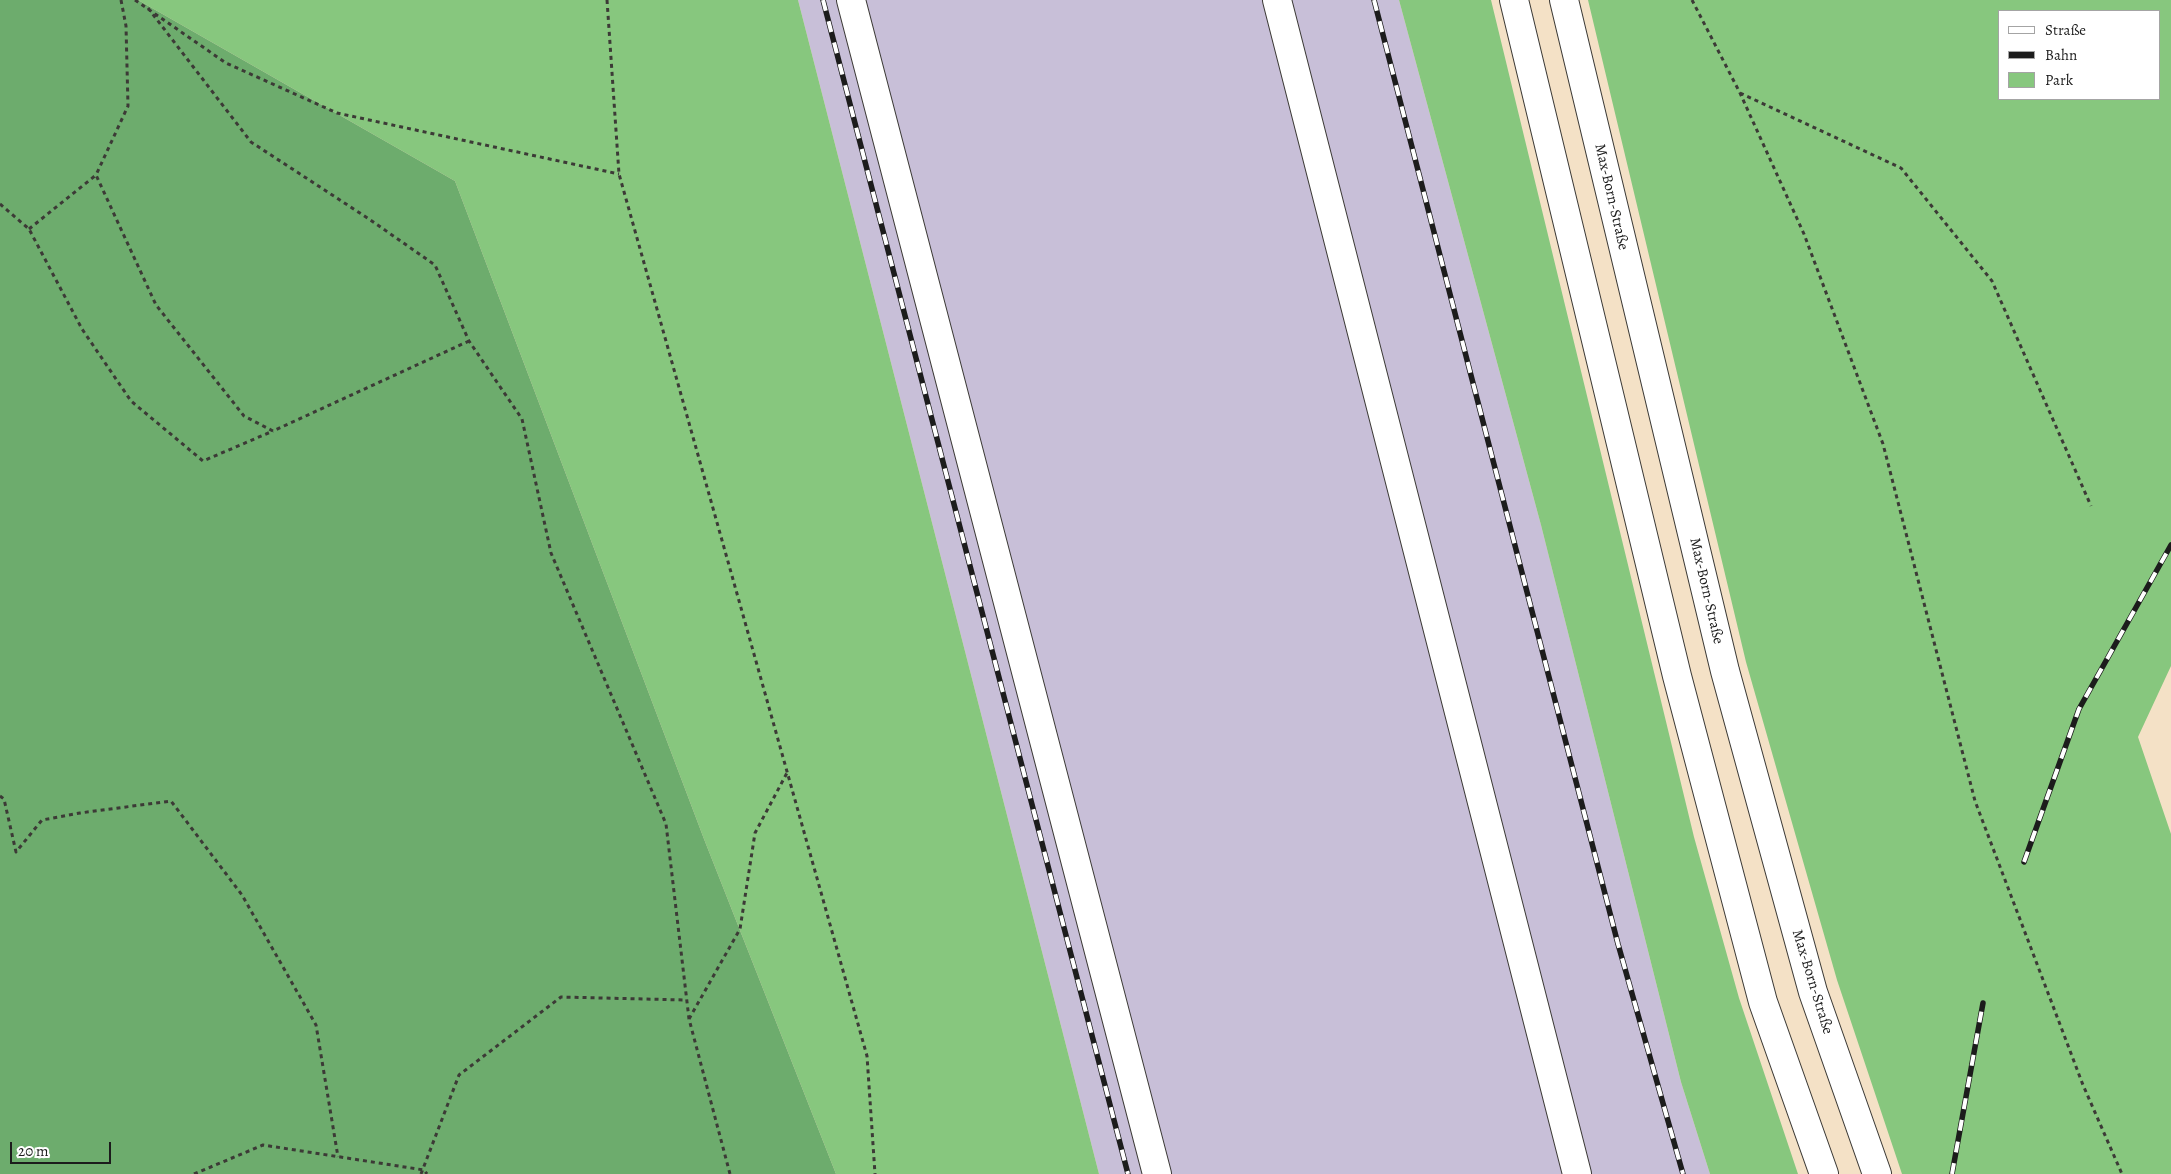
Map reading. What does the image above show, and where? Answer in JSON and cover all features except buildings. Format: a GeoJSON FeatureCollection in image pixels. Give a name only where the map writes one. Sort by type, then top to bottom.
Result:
{"type":"FeatureCollection","features":[{"type":"Feature","properties":{"kind":"main road"},"geometry":{"type":"LineString","coordinates":[[851,0],[1157,1174]]}},
{"type":"Feature","properties":{"kind":"main road"},"geometry":{"type":"LineString","coordinates":[[1277,0],[1578,1174]]}},
{"type":"Feature","properties":{"kind":"main road"},"geometry":{"type":"LineString","coordinates":[[1514,0],[1677,676],[1763,1002],[1824,1174]]}},
{"type":"Feature","properties":{"kind":"main road","name":"Max-Born-Straße"},"geometry":{"type":"LineString","coordinates":[[1564,0],[1725,671],[1813,992],[1877,1174]]}},
{"type":"Feature","properties":{"kind":"path"},"geometry":{"type":"LineString","coordinates":[[29,229],[96,175],[128,106],[126,26],[121,0]]}},
{"type":"Feature","properties":{"kind":"path"},"geometry":{"type":"LineString","coordinates":[[135,0],[226,63],[337,113],[619,174]]}},
{"type":"Feature","properties":{"kind":"path"},"geometry":{"type":"LineString","coordinates":[[607,0],[619,174],[867,1056],[875,1174]]}},
{"type":"Feature","properties":{"kind":"path"},"geometry":{"type":"LineString","coordinates":[[1692,0],[1740,93],[1804,234],[1883,444],[1975,801],[2083,1085],[2122,1174]]}},
{"type":"Feature","properties":{"kind":"path"},"geometry":{"type":"LineString","coordinates":[[148,8],[251,142],[369,219],[435,265],[468,341],[522,419],[551,553],[666,824],[689,1019],[730,1174]]}},
{"type":"Feature","properties":{"kind":"path"},"geometry":{"type":"LineString","coordinates":[[1740,93],[1901,168],[1992,281],[2091,506]]}},
{"type":"Feature","properties":{"kind":"path"},"geometry":{"type":"LineString","coordinates":[[96,175],[156,305],[244,416],[273,431]]}},
{"type":"Feature","properties":{"kind":"path"},"geometry":{"type":"LineString","coordinates":[[0,204],[29,229],[82,329],[131,401],[203,461],[273,431],[468,341]]}},
{"type":"Feature","properties":{"kind":"path"},"geometry":{"type":"LineString","coordinates":[[689,1019],[740,929],[755,833],[788,771]]}},
{"type":"Feature","properties":{"kind":"path"},"geometry":{"type":"LineString","coordinates":[[0,796],[4,798],[16,852],[42,820],[171,801],[242,894],[316,1025],[338,1157]]}},
{"type":"Feature","properties":{"kind":"path"},"geometry":{"type":"LineString","coordinates":[[422,1172],[459,1075],[561,998],[686,1000]]}},
{"type":"Feature","properties":{"kind":"path"},"geometry":{"type":"LineString","coordinates":[[194,1174],[263,1145],[426,1174]]}},
{"type":"Feature","properties":{"kind":"shaded area"},"geometry":{"type":"Polygon","coordinates":[[[798,0],[1399,0],[1541,525],[1681,1082],[1710,1174],[1099,1174],[798,0]]]}},
{"type":"Feature","properties":{"kind":"green space"},"geometry":{"type":"Polygon","coordinates":[[[0,0],[138,0],[455,181],[704,839],[836,1174],[0,1174],[0,0]]]}},
{"type":"Feature","properties":{"kind":"green space"},"geometry":{"type":"Polygon","coordinates":[[[138,0],[798,0],[1099,1174],[836,1174],[704,839],[455,181],[138,0]]]}},
{"type":"Feature","properties":{"kind":"green space"},"geometry":{"type":"Polygon","coordinates":[[[1399,0],[1491,0],[1694,837],[1739,998],[1798,1174],[1710,1174],[1681,1082],[1541,525],[1399,0]]]}},
{"type":"Feature","properties":{"kind":"green space"},"geometry":{"type":"Polygon","coordinates":[[[1588,0],[2171,0],[2171,666],[2138,737],[2171,834],[2171,1174],[1902,1174],[1837,980],[1746,662],[1588,0]]]}},
{"type":"Feature","properties":{"kind":"railway"},"geometry":{"type":"LineString","coordinates":[[823,0],[1128,1174]]}},
{"type":"Feature","properties":{"kind":"railway"},"geometry":{"type":"LineString","coordinates":[[1374,0],[1618,944],[1683,1174]]}},
{"type":"Feature","properties":{"kind":"railway"},"geometry":{"type":"LineString","coordinates":[[2024,862],[2079,709],[2171,545]]}},
{"type":"Feature","properties":{"kind":"railway"},"geometry":{"type":"LineString","coordinates":[[1952,1174],[1983,1003]]}}]}
